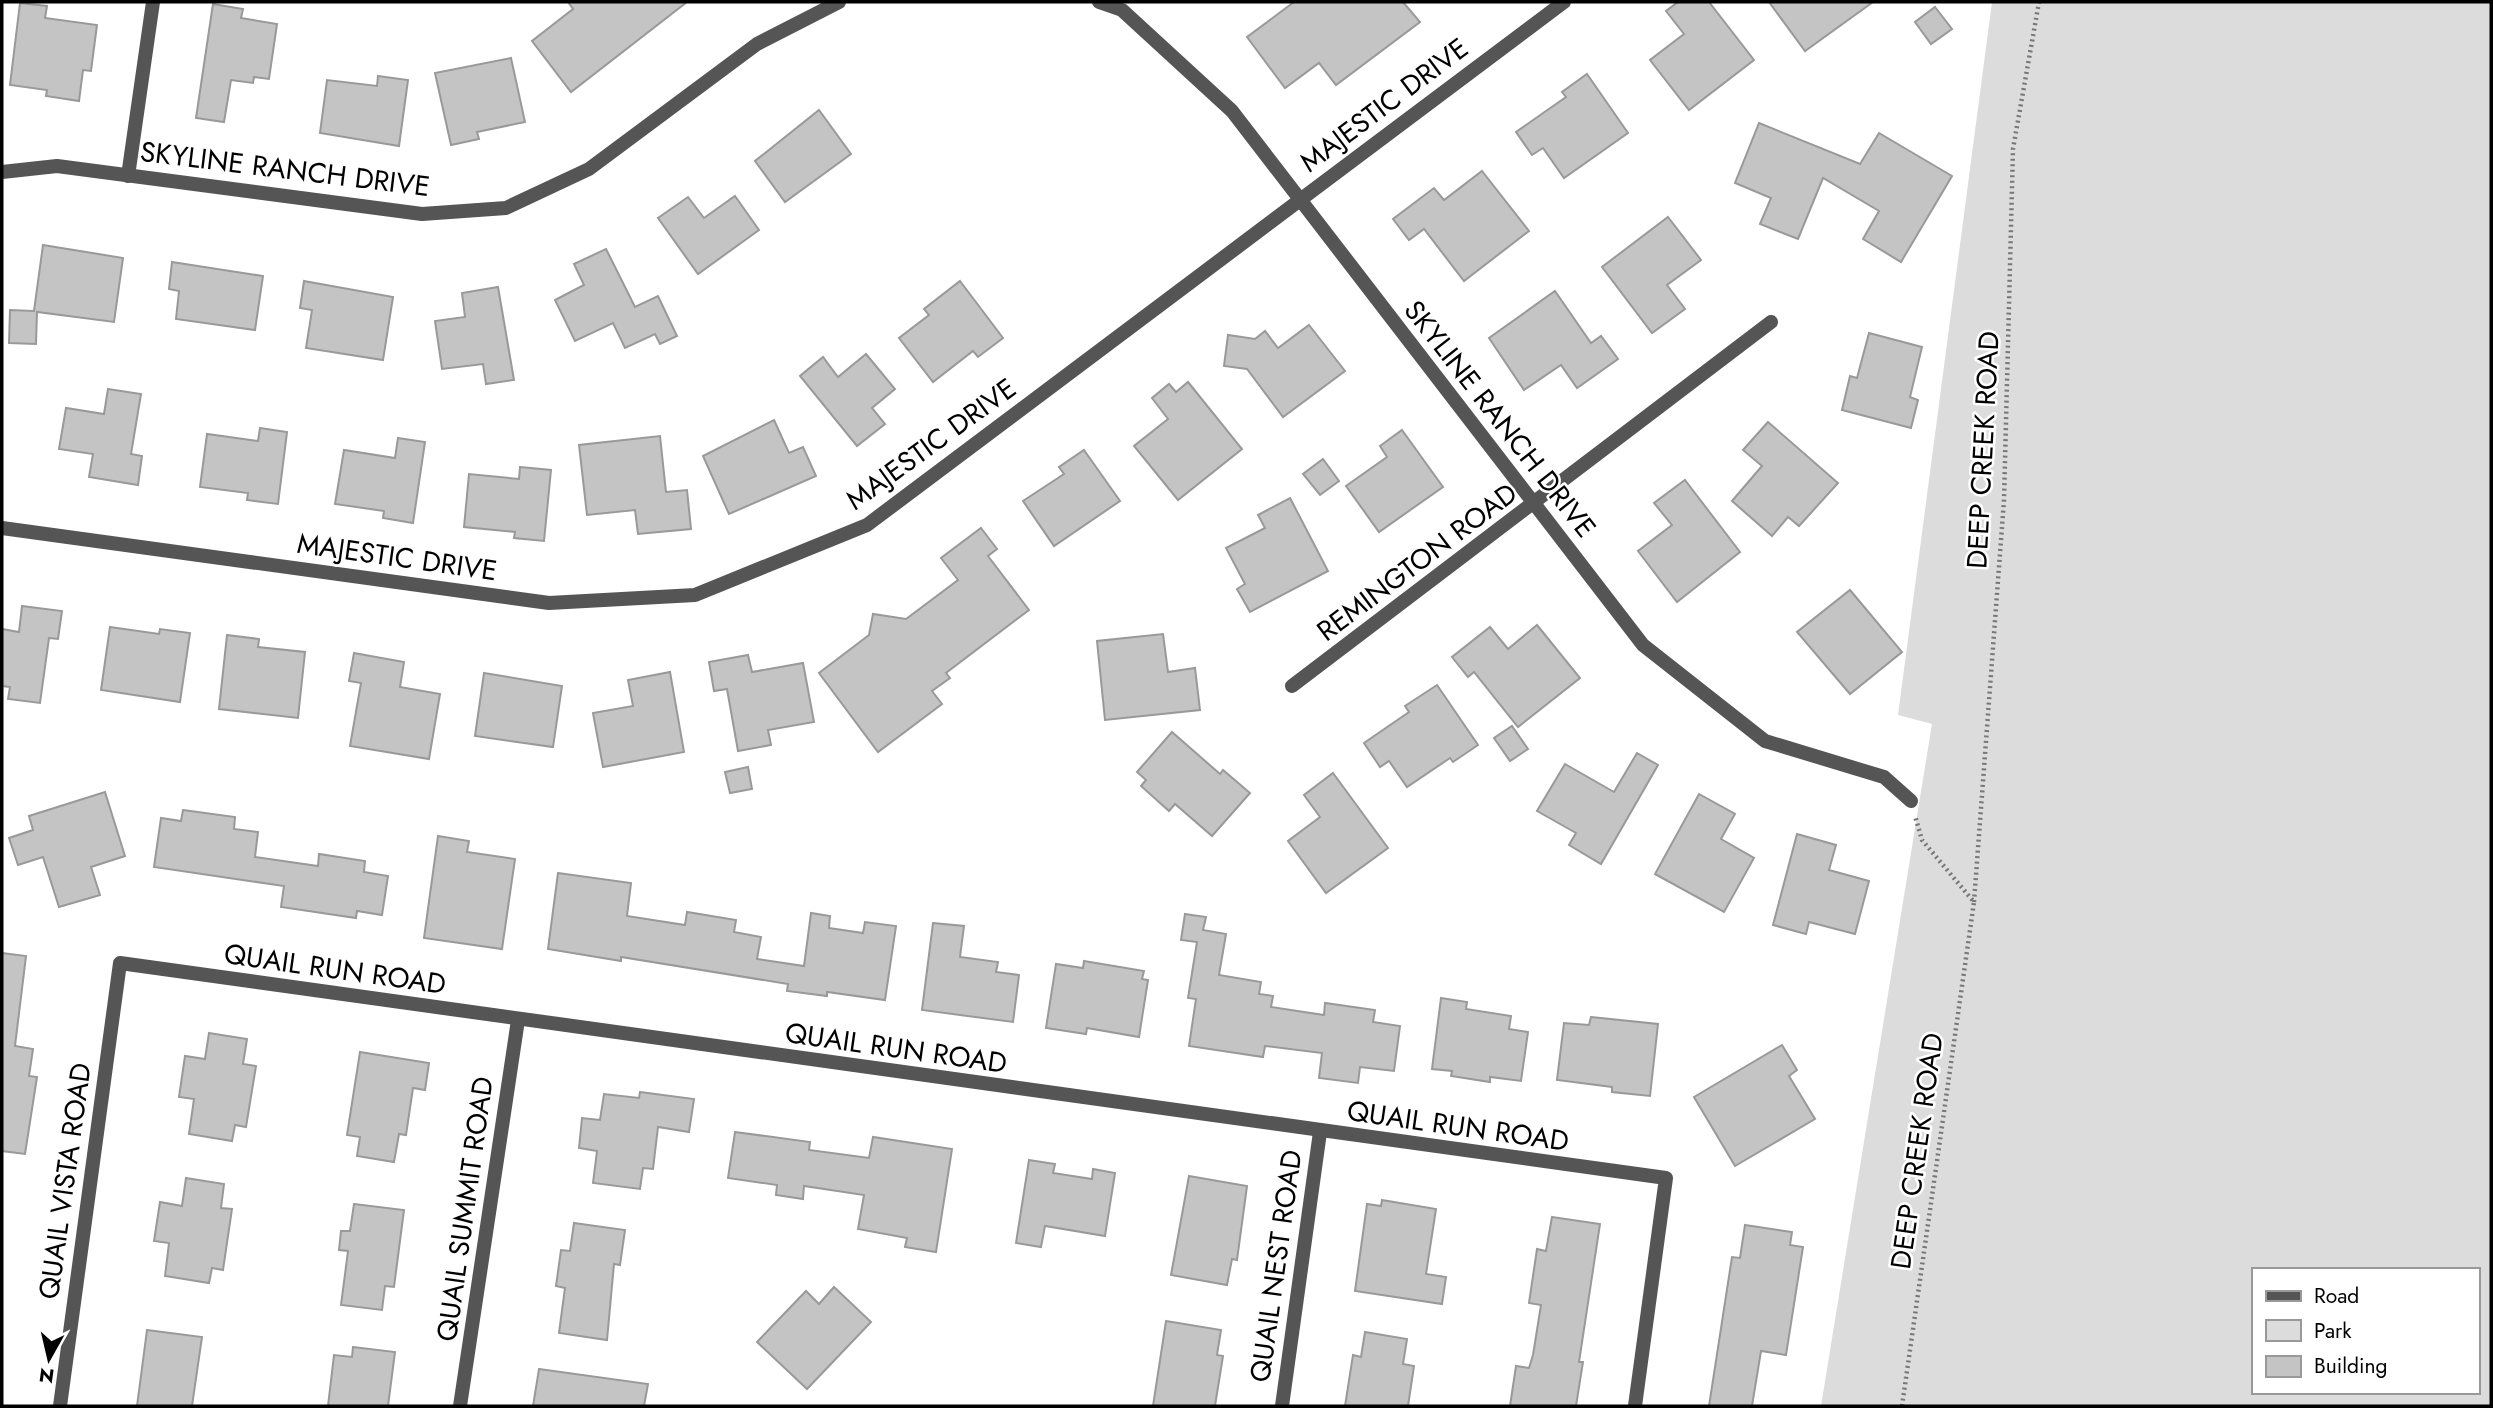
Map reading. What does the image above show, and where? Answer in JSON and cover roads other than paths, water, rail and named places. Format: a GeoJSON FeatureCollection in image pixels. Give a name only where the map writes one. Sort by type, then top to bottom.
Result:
{"type":"FeatureCollection","features":[{"type":"Feature","properties":{"kind":"street"},"geometry":{"type":"LineString","coordinates":[[128,176],[153,2]]}},
{"type":"Feature","properties":{"kind":"street","name":"SKYLINE RANCH DRIVE"},"geometry":{"type":"LineString","coordinates":[[2,172],[57,166],[422,214],[506,208],[589,170],[757,44],[839,2]]}},
{"type":"Feature","properties":{"kind":"street","name":"SKYLINE RANCH DRIVE"},"geometry":{"type":"LineString","coordinates":[[1100,2],[1122,10],[1232,111],[1643,645],[1765,741],[1884,777],[1911,801]]}},
{"type":"Feature","properties":{"kind":"street","name":"MAJESTIC DRIVE"},"geometry":{"type":"LineString","coordinates":[[2,528],[549,603],[695,595],[867,525],[1564,2]]}},
{"type":"Feature","properties":{"kind":"street","name":"REMINGTON ROAD"},"geometry":{"type":"LineString","coordinates":[[1292,686],[1771,322]]}},
{"type":"Feature","properties":{"kind":"street","name":"QUAIL RUN ROAD"},"geometry":{"type":"LineString","coordinates":[[120,963],[1666,1178],[1635,1406]]}},
{"type":"Feature","properties":{"kind":"street","name":"QUAIL VISTA ROAD"},"geometry":{"type":"LineString","coordinates":[[60,1406],[120,963]]}},
{"type":"Feature","properties":{"kind":"street","name":"QUAIL SUMMIT ROAD"},"geometry":{"type":"LineString","coordinates":[[460,1406],[518,1020]]}},
{"type":"Feature","properties":{"kind":"street","name":"QUAIL NEST ROAD"},"geometry":{"type":"LineString","coordinates":[[1282,1406],[1320,1132]]}}]}
